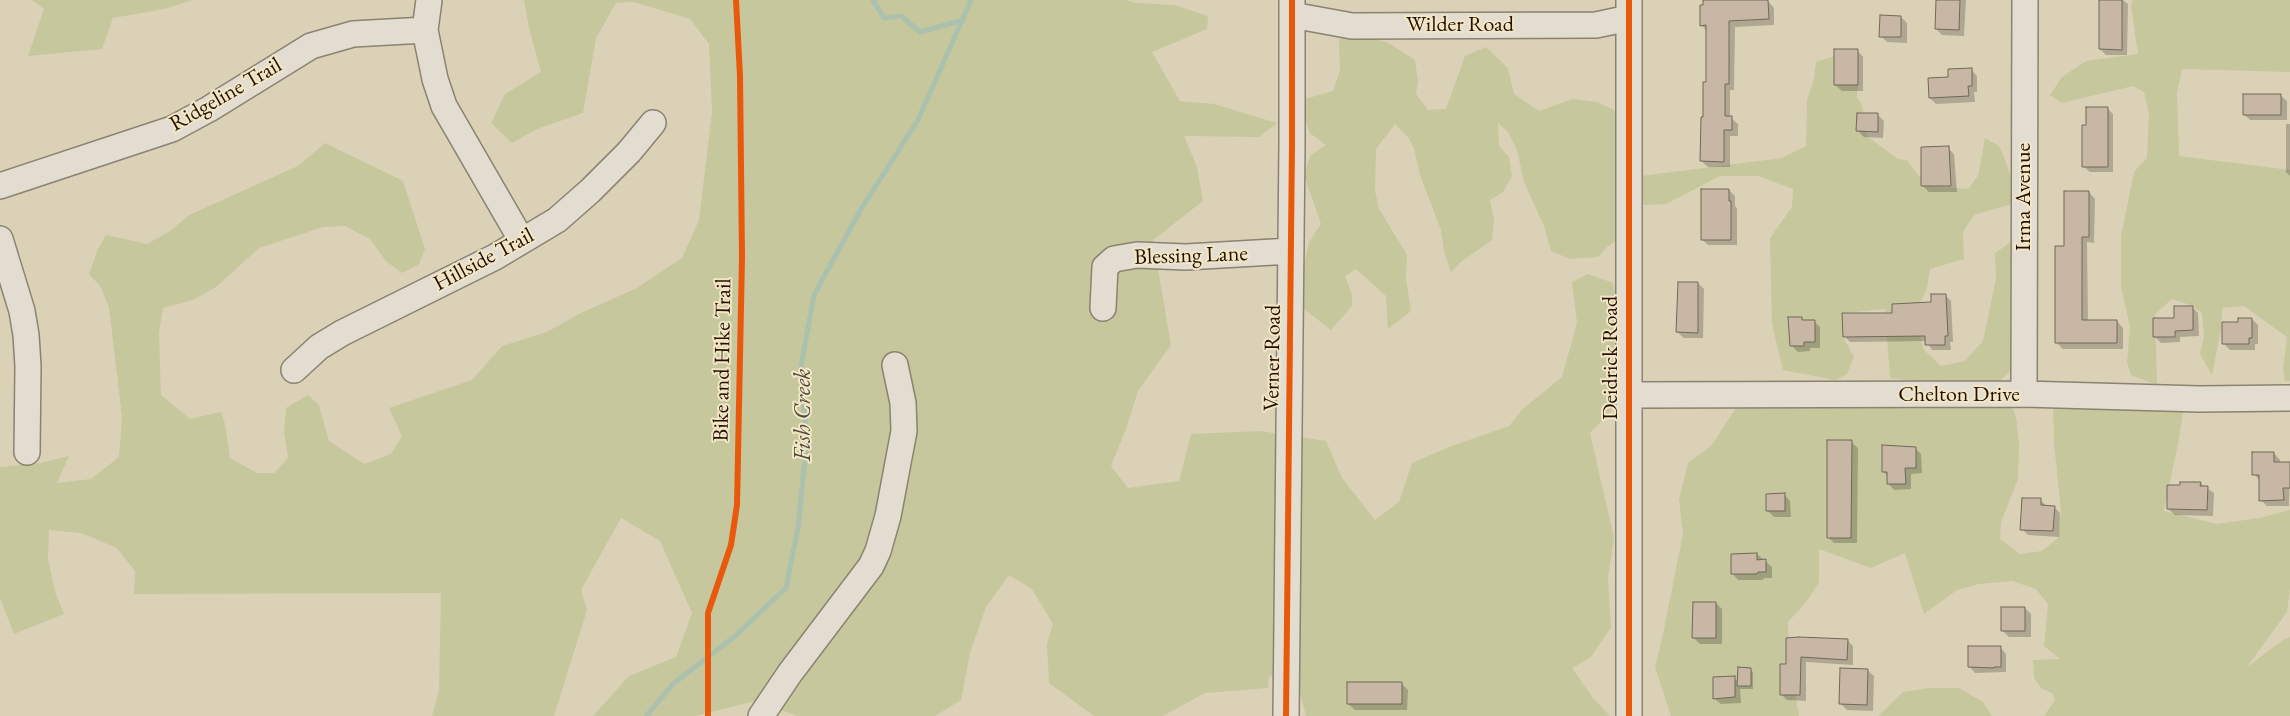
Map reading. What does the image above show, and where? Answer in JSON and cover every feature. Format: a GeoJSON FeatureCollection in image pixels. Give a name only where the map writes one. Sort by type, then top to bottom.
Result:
{"type":"FeatureCollection","features":[{"type":"Feature","properties":{"kind":"street"},"geometry":{"type":"LineString","coordinates":[[429,0],[425,30],[435,80],[444,106],[522,241]]}},
{"type":"Feature","properties":{"kind":"street","name":"Irma Avenue"},"geometry":{"type":"LineString","coordinates":[[2024,394],[2025,0]]}},
{"type":"Feature","properties":{"kind":"street","name":"Wilder Road"},"geometry":{"type":"LineString","coordinates":[[1292,8],[1352,26],[1596,25],[1629,9]]}},
{"type":"Feature","properties":{"kind":"street","name":"Verner Road"},"geometry":{"type":"LineString","coordinates":[[1286,716],[1292,8]]}},
{"type":"Feature","properties":{"kind":"street","name":"Deidrick Road"},"geometry":{"type":"LineString","coordinates":[[1629,9],[1629,716]]}},
{"type":"Feature","properties":{"kind":"street","name":"Ridgeline Trail"},"geometry":{"type":"LineString","coordinates":[[0,186],[172,129],[209,109],[311,46],[353,34],[425,30]]}},
{"type":"Feature","properties":{"kind":"street","name":"Hillside Trail"},"geometry":{"type":"LineString","coordinates":[[294,370],[319,347],[342,333],[495,257],[557,220],[590,191],[629,152],[653,123]]}},
{"type":"Feature","properties":{"kind":"street"},"geometry":{"type":"LineString","coordinates":[[0,239],[22,311],[26,335],[28,366],[27,452]]}},
{"type":"Feature","properties":{"kind":"street","name":"Blessing Lane"},"geometry":{"type":"LineString","coordinates":[[1103,308],[1105,267],[1114,259],[1136,256],[1186,257],[1291,251]]}},
{"type":"Feature","properties":{"kind":"street"},"geometry":{"type":"LineString","coordinates":[[761,716],[790,673],[871,566],[878,551],[888,516],[904,431],[902,403],[894,365]]}},
{"type":"Feature","properties":{"kind":"street","name":"Chelton Drive"},"geometry":{"type":"LineString","coordinates":[[1628,395],[2024,394],[2200,399],[2290,398]]}},
{"type":"Feature","properties":{"kind":"green space"},"geometry":{"type":"Polygon","coordinates":[[[32,0],[193,0],[164,9],[113,18],[102,49],[28,56],[44,9],[32,0]]]}},
{"type":"Feature","properties":{"kind":"green space"},"geometry":{"type":"Polygon","coordinates":[[[524,0],[1126,0],[1136,3],[1174,5],[1208,16],[1207,29],[1152,52],[1180,101],[1214,104],[1277,123],[1259,137],[1184,136],[1197,167],[1203,201],[1153,240],[1171,345],[1138,391],[1126,429],[1111,466],[1128,488],[1179,481],[1191,434],[1260,431],[1326,441],[1342,478],[1375,520],[1399,502],[1412,463],[1449,447],[1509,426],[1523,409],[1562,377],[1577,323],[1572,282],[1588,274],[1613,283],[1620,322],[1612,410],[1590,433],[1614,538],[1608,578],[1611,627],[1591,657],[1572,668],[1593,698],[1610,716],[1306,716],[1294,669],[1269,677],[1268,688],[1205,693],[1163,716],[1094,716],[1049,683],[1047,644],[1053,624],[1032,589],[1009,575],[986,607],[970,653],[961,700],[935,716],[798,716],[755,701],[695,716],[593,716],[629,676],[676,657],[692,613],[660,541],[621,518],[581,590],[587,610],[554,716],[432,716],[439,691],[441,593],[134,594],[135,571],[117,548],[81,533],[49,530],[48,558],[55,592],[64,614],[14,634],[0,598],[0,467],[40,463],[69,456],[57,483],[91,479],[119,457],[122,417],[109,307],[100,286],[89,274],[98,249],[106,235],[147,244],[170,231],[189,215],[298,166],[325,143],[403,181],[425,249],[419,264],[402,273],[386,261],[370,239],[345,226],[323,227],[259,248],[216,287],[193,300],[163,308],[159,333],[161,395],[190,419],[221,412],[225,424],[230,458],[257,473],[274,473],[288,458],[284,431],[286,408],[308,395],[319,405],[329,441],[364,464],[391,454],[402,436],[389,408],[472,380],[502,346],[547,332],[581,313],[637,288],[682,258],[699,220],[712,112],[709,44],[690,19],[634,2],[616,3],[596,38],[583,113],[537,129],[512,143],[491,123],[505,94],[541,72],[529,28],[524,0]]]}},
{"type":"Feature","properties":{"kind":"green space"},"geometry":{"type":"Polygon","coordinates":[[[2133,0],[2290,0],[2290,72],[2182,69],[2177,93],[2179,156],[2290,170],[2290,381],[2285,381],[2283,369],[2287,337],[2244,306],[2222,308],[2221,329],[2212,375],[2200,354],[2204,336],[2202,313],[2193,306],[2172,299],[2155,314],[2157,385],[2131,375],[2127,362],[2130,327],[2121,287],[2121,236],[2134,172],[2147,158],[2149,113],[2144,92],[2133,86],[2062,103],[2050,95],[2062,77],[2086,61],[2138,54],[2131,5],[2133,0]]]}},
{"type":"Feature","properties":{"kind":"green space"},"geometry":{"type":"Polygon","coordinates":[[[1362,33],[1390,44],[1415,60],[1418,82],[1416,94],[1428,110],[1446,109],[1465,56],[1486,47],[1508,68],[1514,94],[1539,111],[1573,99],[1597,102],[1614,110],[1619,132],[1625,236],[1608,246],[1598,257],[1570,259],[1551,251],[1544,226],[1524,182],[1517,150],[1508,132],[1498,123],[1499,146],[1509,157],[1512,176],[1503,192],[1490,200],[1494,221],[1492,240],[1462,261],[1451,272],[1444,251],[1441,230],[1420,175],[1414,148],[1408,137],[1395,124],[1376,149],[1375,191],[1379,209],[1407,255],[1406,279],[1411,311],[1388,329],[1386,296],[1356,269],[1345,276],[1352,295],[1352,306],[1331,330],[1303,308],[1303,270],[1309,242],[1321,224],[1304,175],[1310,156],[1326,145],[1310,133],[1301,106],[1305,99],[1333,91],[1340,70],[1339,39],[1362,33]]]}},
{"type":"Feature","properties":{"kind":"green space"},"geometry":{"type":"Polygon","coordinates":[[[1834,56],[1834,85],[1858,85],[1857,97],[1862,105],[1868,137],[1898,159],[1907,160],[1921,179],[1922,186],[1968,189],[1978,176],[1985,138],[1999,146],[2010,174],[2012,204],[1974,215],[1963,232],[1964,259],[1930,269],[1927,288],[1920,304],[1920,335],[1924,350],[1941,366],[1965,361],[1983,341],[1996,279],[1995,253],[2011,242],[2013,301],[2010,316],[2013,368],[1993,385],[1935,384],[1890,378],[1885,309],[1843,313],[1843,337],[1854,357],[1847,374],[1835,380],[1783,370],[1772,324],[1770,238],[1792,207],[1793,189],[1758,176],[1720,176],[1666,204],[1644,205],[1638,189],[1641,176],[1782,158],[1806,146],[1807,100],[1814,79],[1816,62],[1834,56]]]}},
{"type":"Feature","properties":{"kind":"green space"},"geometry":{"type":"Polygon","coordinates":[[[1744,395],[2011,405],[2016,417],[2019,443],[2018,479],[2001,522],[2000,539],[2020,554],[2042,551],[2058,538],[2061,511],[2054,443],[2053,395],[2183,410],[2164,511],[2217,524],[2259,518],[2290,510],[2290,588],[2287,612],[2247,667],[2283,640],[2290,637],[2290,716],[2044,716],[2055,700],[2052,693],[2042,689],[2034,678],[2033,660],[2060,659],[2044,646],[2048,604],[2036,589],[2012,581],[1979,584],[1957,590],[1924,614],[1905,553],[1871,568],[1819,549],[1819,582],[1807,601],[1788,622],[1789,658],[1799,716],[1671,716],[1655,667],[1683,534],[1679,500],[1688,463],[1712,445],[1744,395]]]}},
{"type":"Feature","properties":{"kind":"green space"},"geometry":{"type":"Polygon","coordinates":[[[1928,688],[1959,688],[1983,702],[1992,716],[1878,716],[1903,692],[1928,688]]]}},
{"type":"Feature","properties":{"kind":"building"},"geometry":{"type":"Polygon","coordinates":[[[1703,0],[1768,0],[1769,19],[1729,21],[1729,84],[1725,84],[1725,116],[1732,116],[1732,130],[1724,130],[1724,162],[1700,161],[1703,82],[1706,82],[1706,25],[1700,26],[1700,5],[1703,5],[1703,0]]]}},
{"type":"Feature","properties":{"kind":"building"},"geometry":{"type":"Polygon","coordinates":[[[1936,0],[1960,0],[1959,30],[1935,29],[1936,0]]]}},
{"type":"Feature","properties":{"kind":"building"},"geometry":{"type":"Polygon","coordinates":[[[2099,0],[2122,0],[2122,50],[2099,49],[2099,0]]]}},
{"type":"Feature","properties":{"kind":"building"},"geometry":{"type":"Polygon","coordinates":[[[1880,15],[1901,16],[1901,37],[1879,37],[1880,15]]]}},
{"type":"Feature","properties":{"kind":"building"},"geometry":{"type":"Polygon","coordinates":[[[1834,49],[1858,49],[1858,85],[1834,85],[1834,49]]]}},
{"type":"Feature","properties":{"kind":"building"},"geometry":{"type":"Polygon","coordinates":[[[1972,68],[1972,86],[1968,86],[1969,96],[1929,98],[1928,78],[1948,77],[1948,69],[1972,68]]]}},
{"type":"Feature","properties":{"kind":"building"},"geometry":{"type":"Polygon","coordinates":[[[2243,94],[2281,94],[2281,115],[2243,115],[2243,94]]]}},
{"type":"Feature","properties":{"kind":"building"},"geometry":{"type":"Polygon","coordinates":[[[2086,107],[2108,107],[2108,167],[2082,167],[2082,125],[2086,125],[2086,107]]]}},
{"type":"Feature","properties":{"kind":"building"},"geometry":{"type":"Polygon","coordinates":[[[1857,113],[1878,113],[1878,132],[1856,131],[1857,113]]]}},
{"type":"Feature","properties":{"kind":"building"},"geometry":{"type":"Polygon","coordinates":[[[1949,146],[1951,186],[1921,186],[1921,147],[1949,146]]]}},
{"type":"Feature","properties":{"kind":"building"},"geometry":{"type":"Polygon","coordinates":[[[1701,189],[1729,189],[1729,201],[1731,201],[1731,240],[1701,240],[1701,189]]]}},
{"type":"Feature","properties":{"kind":"building"},"geometry":{"type":"Polygon","coordinates":[[[2064,191],[2089,191],[2089,237],[2082,237],[2082,320],[2117,320],[2117,343],[2055,343],[2055,246],[2064,246],[2064,191]]]}},
{"type":"Feature","properties":{"kind":"building"},"geometry":{"type":"Polygon","coordinates":[[[1678,282],[1698,282],[1698,333],[1676,332],[1678,282]]]}},
{"type":"Feature","properties":{"kind":"building"},"geometry":{"type":"Polygon","coordinates":[[[1931,294],[1946,294],[1948,336],[1945,336],[1945,345],[1925,345],[1925,336],[1843,337],[1842,313],[1892,313],[1892,304],[1931,302],[1931,294]]]}},
{"type":"Feature","properties":{"kind":"building"},"geometry":{"type":"Polygon","coordinates":[[[2174,306],[2193,306],[2193,330],[2175,331],[2175,337],[2153,337],[2153,318],[2174,318],[2174,306]]]}},
{"type":"Feature","properties":{"kind":"building"},"geometry":{"type":"Polygon","coordinates":[[[1788,317],[1802,317],[1802,320],[1815,320],[1815,342],[1804,342],[1804,346],[1790,346],[1788,317]]]}},
{"type":"Feature","properties":{"kind":"building"},"geometry":{"type":"Polygon","coordinates":[[[2238,318],[2252,318],[2252,338],[2249,338],[2249,344],[2222,344],[2222,322],[2238,322],[2238,318]]]}},
{"type":"Feature","properties":{"kind":"building"},"geometry":{"type":"Polygon","coordinates":[[[1827,440],[1852,440],[1851,538],[1827,538],[1827,440]]]}},
{"type":"Feature","properties":{"kind":"building"},"geometry":{"type":"Polygon","coordinates":[[[1882,445],[1916,447],[1916,468],[1905,468],[1906,484],[1887,484],[1887,472],[1882,472],[1882,445]]]}},
{"type":"Feature","properties":{"kind":"building"},"geometry":{"type":"Polygon","coordinates":[[[2252,452],[2274,452],[2274,462],[2290,462],[2290,488],[2283,488],[2284,500],[2259,501],[2259,475],[2252,475],[2252,452]]]}},
{"type":"Feature","properties":{"kind":"building"},"geometry":{"type":"Polygon","coordinates":[[[2180,482],[2201,482],[2200,486],[2208,486],[2207,510],[2167,509],[2167,485],[2180,485],[2180,482]]]}},
{"type":"Feature","properties":{"kind":"building"},"geometry":{"type":"Polygon","coordinates":[[[1785,493],[1785,511],[1766,511],[1766,494],[1785,493]]]}},
{"type":"Feature","properties":{"kind":"building"},"geometry":{"type":"Polygon","coordinates":[[[2022,498],[2041,498],[2041,505],[2055,506],[2053,531],[2020,530],[2022,498]]]}},
{"type":"Feature","properties":{"kind":"building"},"geometry":{"type":"Polygon","coordinates":[[[1757,553],[1757,560],[1766,559],[1766,572],[1731,574],[1731,554],[1757,553]]]}},
{"type":"Feature","properties":{"kind":"building"},"geometry":{"type":"Polygon","coordinates":[[[1693,602],[1716,602],[1716,638],[1692,638],[1693,602]]]}},
{"type":"Feature","properties":{"kind":"building"},"geometry":{"type":"Polygon","coordinates":[[[2001,607],[2025,607],[2025,631],[2001,631],[2001,607]]]}},
{"type":"Feature","properties":{"kind":"building"},"geometry":{"type":"Polygon","coordinates":[[[1786,638],[1848,639],[1847,660],[1801,657],[1800,695],[1780,695],[1780,664],[1786,664],[1786,638]]]}},
{"type":"Feature","properties":{"kind":"building"},"geometry":{"type":"Polygon","coordinates":[[[1968,646],[2001,646],[2001,667],[1968,667],[1968,646]]]}},
{"type":"Feature","properties":{"kind":"building"},"geometry":{"type":"Polygon","coordinates":[[[1738,667],[1751,668],[1751,686],[1737,686],[1738,667]]]}},
{"type":"Feature","properties":{"kind":"building"},"geometry":{"type":"Polygon","coordinates":[[[1840,668],[1868,669],[1867,705],[1839,704],[1840,668]]]}},
{"type":"Feature","properties":{"kind":"building"},"geometry":{"type":"Polygon","coordinates":[[[1735,676],[1735,697],[1713,699],[1713,677],[1735,676]]]}},
{"type":"Feature","properties":{"kind":"building"},"geometry":{"type":"Polygon","coordinates":[[[1347,682],[1402,682],[1402,704],[1347,704],[1347,682]]]}},
{"type":"Feature","properties":{"kind":"waterway"},"geometry":{"type":"LineString","coordinates":[[873,0],[884,18],[901,16],[920,32],[963,20]]}},
{"type":"Feature","properties":{"kind":"waterway","name":"Fish Creek"},"geometry":{"type":"LineString","coordinates":[[646,716],[673,684],[735,636],[786,588],[798,528],[807,437],[800,372],[814,295],[861,209],[918,120],[971,0]]}},
{"type":"Feature","properties":{"kind":"cycle path","name":"Bike and Hike Trail"},"geometry":{"type":"LineString","coordinates":[[708,716],[708,613],[731,545],[737,505],[742,257],[740,76],[736,0]]}},
{"type":"Feature","properties":{"kind":"cycle path"},"geometry":{"type":"LineString","coordinates":[[1286,716],[1292,0]]}},
{"type":"Feature","properties":{"kind":"cycle path"},"geometry":{"type":"LineString","coordinates":[[1629,0],[1629,716]]}}]}
